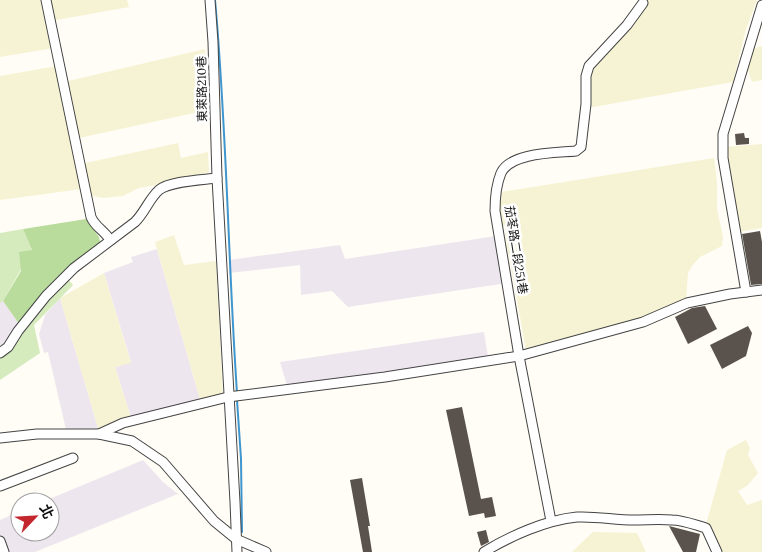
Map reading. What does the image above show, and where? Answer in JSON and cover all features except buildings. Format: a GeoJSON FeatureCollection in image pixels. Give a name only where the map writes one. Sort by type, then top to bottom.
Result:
{"type":"FeatureCollection","features":[{"type":"Feature","properties":{"kind":"street"},"geometry":{"type":"LineString","coordinates":[[46,0],[91,217],[93,222],[110,240]]}},
{"type":"Feature","properties":{"kind":"street","name":"東萊路210巷"},"geometry":{"type":"LineString","coordinates":[[210,0],[214,42],[217,178]]}},
{"type":"Feature","properties":{"kind":"street","name":"茄苳路二段251巷"},"geometry":{"type":"LineString","coordinates":[[551,521],[495,211],[496,194],[502,172],[512,162],[525,157],[576,151],[581,147],[586,98],[586,76],[589,66],[627,25],[643,3]]}},
{"type":"Feature","properties":{"kind":"street"},"geometry":{"type":"LineString","coordinates":[[746,292],[723,158],[723,134],[762,4]]}},
{"type":"Feature","properties":{"kind":"street"},"geometry":{"type":"LineString","coordinates":[[0,353],[8,347],[18,330],[46,296],[74,268],[139,218],[159,190],[166,186],[217,178],[235,502],[236,552]]}},
{"type":"Feature","properties":{"kind":"street"},"geometry":{"type":"LineString","coordinates":[[98,434],[123,423],[228,397],[394,376],[520,356],[635,324],[687,303],[762,290]]}},
{"type":"Feature","properties":{"kind":"street"},"geometry":{"type":"LineString","coordinates":[[0,438],[38,434],[98,434],[132,441],[163,462],[214,521],[236,539],[266,552]]}},
{"type":"Feature","properties":{"kind":"street"},"geometry":{"type":"LineString","coordinates":[[0,486],[73,458]]}},
{"type":"Feature","properties":{"kind":"street"},"geometry":{"type":"LineString","coordinates":[[484,552],[551,521],[578,517],[674,520],[706,528],[717,552]]}},
{"type":"Feature","properties":{"kind":"street"},"geometry":{"type":"LineString","coordinates":[[0,541],[4,552]]}},
{"type":"Feature","properties":{"kind":"shaded area"},"geometry":{"type":"Polygon","coordinates":[[[0,0],[44,0],[54,48],[0,57],[0,0]]]}},
{"type":"Feature","properties":{"kind":"shaded area"},"geometry":{"type":"Polygon","coordinates":[[[47,0],[127,0],[129,7],[51,21],[47,0]]]}},
{"type":"Feature","properties":{"kind":"shaded area"},"geometry":{"type":"Polygon","coordinates":[[[648,0],[757,0],[746,29],[733,82],[588,108],[589,68],[642,4],[648,0]]]}},
{"type":"Feature","properties":{"kind":"shaded area"},"geometry":{"type":"Polygon","coordinates":[[[762,46],[762,80],[752,82],[748,70],[752,49],[762,46]]]}},
{"type":"Feature","properties":{"kind":"shaded area"},"geometry":{"type":"Polygon","coordinates":[[[205,49],[208,110],[79,138],[64,82],[205,49]]]}},
{"type":"Feature","properties":{"kind":"shaded area"},"geometry":{"type":"Polygon","coordinates":[[[57,66],[82,189],[0,200],[0,76],[57,66]]]}},
{"type":"Feature","properties":{"kind":"shaded area"},"geometry":{"type":"Polygon","coordinates":[[[178,143],[181,158],[208,152],[209,172],[185,180],[139,188],[123,196],[103,198],[88,195],[81,164],[178,143]]]}},
{"type":"Feature","properties":{"kind":"shaded area"},"geometry":{"type":"Polygon","coordinates":[[[762,144],[762,228],[738,232],[725,147],[762,144]]]}},
{"type":"Feature","properties":{"kind":"shaded area"},"geometry":{"type":"Polygon","coordinates":[[[714,158],[717,183],[717,209],[723,237],[722,246],[700,257],[692,266],[688,273],[686,300],[640,320],[526,350],[505,234],[507,233],[505,226],[501,226],[499,206],[501,192],[714,158]]]}},
{"type":"Feature","properties":{"kind":"shaded area"},"geometry":{"type":"Polygon","coordinates":[[[174,235],[184,265],[216,261],[223,398],[201,403],[155,242],[174,235]]]}},
{"type":"Feature","properties":{"kind":"shaded area"},"geometry":{"type":"Polygon","coordinates":[[[496,236],[507,283],[348,307],[332,291],[301,295],[300,265],[229,273],[229,260],[340,245],[345,259],[496,236]]]}},
{"type":"Feature","properties":{"kind":"shaded area"},"geometry":{"type":"Polygon","coordinates":[[[157,249],[201,403],[133,424],[115,367],[131,362],[104,273],[133,262],[131,257],[157,249]]]}},
{"type":"Feature","properties":{"kind":"shaded area"},"geometry":{"type":"Polygon","coordinates":[[[104,273],[131,363],[115,367],[133,424],[100,435],[60,298],[104,273]]]}},
{"type":"Feature","properties":{"kind":"shaded area"},"geometry":{"type":"Polygon","coordinates":[[[60,298],[100,435],[67,434],[48,352],[44,353],[39,334],[45,315],[60,298]]]}},
{"type":"Feature","properties":{"kind":"shaded area"},"geometry":{"type":"Polygon","coordinates":[[[3,301],[22,328],[0,356],[0,303],[3,301]]]}},
{"type":"Feature","properties":{"kind":"shaded area"},"geometry":{"type":"Polygon","coordinates":[[[484,332],[488,357],[288,389],[280,362],[484,332]]]}},
{"type":"Feature","properties":{"kind":"shaded area"},"geometry":{"type":"Polygon","coordinates":[[[746,440],[750,448],[748,455],[758,473],[747,486],[738,491],[747,505],[762,500],[762,552],[719,552],[705,528],[727,450],[746,440]]]}},
{"type":"Feature","properties":{"kind":"shaded area"},"geometry":{"type":"Polygon","coordinates":[[[143,460],[163,482],[178,494],[60,542],[60,495],[143,460]]]}},
{"type":"Feature","properties":{"kind":"shaded area"},"geometry":{"type":"Polygon","coordinates":[[[10,516],[10,542],[60,542],[35,552],[5,552],[0,540],[0,520],[10,516]]]}},
{"type":"Feature","properties":{"kind":"shaded area"},"geometry":{"type":"Polygon","coordinates":[[[593,532],[637,533],[646,552],[572,552],[593,532]]]}},
{"type":"Feature","properties":{"kind":"green space"},"geometry":{"type":"Polygon","coordinates":[[[86,219],[99,237],[101,245],[69,271],[22,328],[3,301],[21,271],[19,252],[32,250],[23,229],[86,219]]]}},
{"type":"Feature","properties":{"kind":"green space"},"geometry":{"type":"Polygon","coordinates":[[[23,229],[32,250],[3,301],[0,303],[0,233],[23,229]]]}},
{"type":"Feature","properties":{"kind":"green space"},"geometry":{"type":"Polygon","coordinates":[[[67,278],[73,285],[34,325],[40,353],[0,380],[0,354],[20,339],[20,331],[67,278]]]}},
{"type":"Feature","properties":{"kind":"waterway"},"geometry":{"type":"LineString","coordinates":[[215,0],[222,98],[237,393]]}},
{"type":"Feature","properties":{"kind":"waterway"},"geometry":{"type":"LineString","coordinates":[[237,400],[241,459],[242,532]]}}]}
